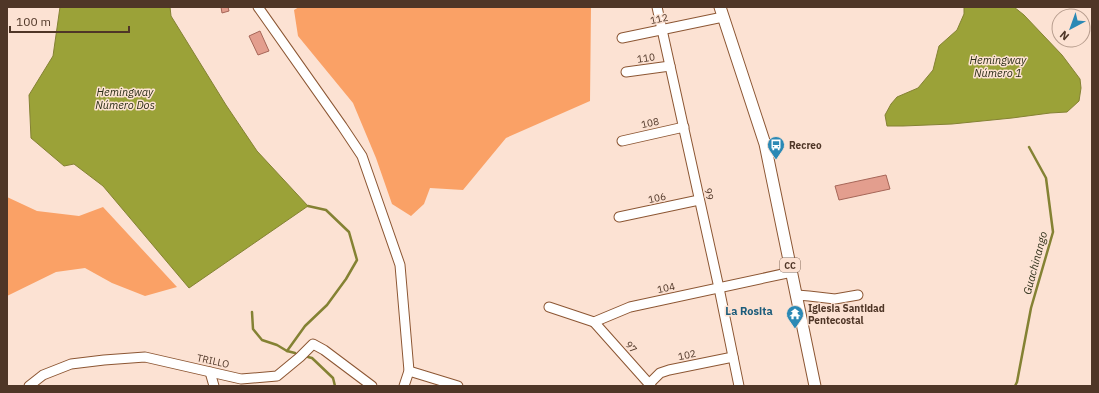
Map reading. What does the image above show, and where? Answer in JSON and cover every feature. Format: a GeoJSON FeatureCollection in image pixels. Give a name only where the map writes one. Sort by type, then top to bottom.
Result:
{"type":"FeatureCollection","features":[{"type":"Feature","properties":{"kind":"main road","name":"CC"},"geometry":{"type":"LineString","coordinates":[[722,12],[765,144],[815,386]]}},
{"type":"Feature","properties":{"kind":"street"},"geometry":{"type":"LineString","coordinates":[[258,7],[362,156],[400,266],[410,370],[404,386]]}},
{"type":"Feature","properties":{"kind":"street","name":"99"},"geometry":{"type":"LineString","coordinates":[[657,7],[739,386]]}},
{"type":"Feature","properties":{"kind":"street","name":"112"},"geometry":{"type":"LineString","coordinates":[[622,38],[661,30],[722,12]]}},
{"type":"Feature","properties":{"kind":"street","name":"110"},"geometry":{"type":"LineString","coordinates":[[626,72],[670,66]]}},
{"type":"Feature","properties":{"kind":"street","name":"108"},"geometry":{"type":"LineString","coordinates":[[622,141],[684,127]]}},
{"type":"Feature","properties":{"kind":"street","name":"106"},"geometry":{"type":"LineString","coordinates":[[619,217],[699,200]]}},
{"type":"Feature","properties":{"kind":"street","name":"104"},"geometry":{"type":"LineString","coordinates":[[594,322],[630,307],[792,272]]}},
{"type":"Feature","properties":{"kind":"street"},"geometry":{"type":"LineString","coordinates":[[797,295],[834,299],[858,295]]}},
{"type":"Feature","properties":{"kind":"street"},"geometry":{"type":"LineString","coordinates":[[549,307],[594,322]]}},
{"type":"Feature","properties":{"kind":"street","name":"97"},"geometry":{"type":"LineString","coordinates":[[594,322],[650,385]]}},
{"type":"Feature","properties":{"kind":"street","name":"TRILLO"},"geometry":{"type":"LineString","coordinates":[[29,386],[43,375],[71,364],[146,357],[241,379],[277,376],[313,344],[324,350],[372,386]]}},
{"type":"Feature","properties":{"kind":"street","name":"102"},"geometry":{"type":"LineString","coordinates":[[650,385],[660,373],[733,357]]}},
{"type":"Feature","properties":{"kind":"street"},"geometry":{"type":"LineString","coordinates":[[410,370],[458,386]]}},
{"type":"Feature","properties":{"kind":"street"},"geometry":{"type":"LineString","coordinates":[[210,372],[214,386]]}},
{"type":"Feature","properties":{"kind":"shaded area"},"geometry":{"type":"Polygon","coordinates":[[[299,7],[591,7],[590,101],[506,138],[463,190],[430,188],[424,204],[411,216],[392,204],[376,158],[353,103],[298,36],[294,10],[299,7]]]}},
{"type":"Feature","properties":{"kind":"shaded area"},"geometry":{"type":"Polygon","coordinates":[[[7,197],[37,211],[79,216],[103,207],[177,287],[145,296],[112,283],[85,268],[56,272],[7,296],[7,197]]]}},
{"type":"Feature","properties":{"kind":"water","name":"Hemingway Número Dos"},"geometry":{"type":"Polygon","coordinates":[[[60,7],[170,7],[171,16],[226,105],[257,151],[308,206],[189,288],[103,186],[74,164],[64,166],[31,138],[29,95],[53,56],[60,7]]]}},
{"type":"Feature","properties":{"kind":"water","name":"Hemingway Número 1"},"geometry":{"type":"Polygon","coordinates":[[[964,7],[1014,7],[1024,15],[1051,43],[1051,48],[1055,48],[1062,55],[1080,79],[1081,88],[1079,101],[1067,112],[952,124],[887,126],[885,115],[891,104],[897,97],[918,88],[933,70],[939,46],[957,30],[964,14],[964,7]]]}},
{"type":"Feature","properties":{"kind":"building"},"geometry":{"type":"Polygon","coordinates":[[[221,7],[228,7],[229,11],[222,13],[221,7]]]}},
{"type":"Feature","properties":{"kind":"building"},"geometry":{"type":"Polygon","coordinates":[[[260,31],[269,51],[258,55],[249,36],[260,31]]]}},
{"type":"Feature","properties":{"kind":"building"},"geometry":{"type":"Polygon","coordinates":[[[886,175],[890,189],[839,200],[835,186],[886,175]]]}},
{"type":"Feature","properties":{"kind":"waterway","name":"Guachinango"},"geometry":{"type":"LineString","coordinates":[[1015,386],[1031,308],[1053,232],[1046,178],[1029,147]]}},
{"type":"Feature","properties":{"kind":"waterway"},"geometry":{"type":"LineString","coordinates":[[287,351],[305,326],[327,305],[346,279],[357,260],[349,232],[326,210],[308,206]]}},
{"type":"Feature","properties":{"kind":"waterway","name":"Guachinango"},"geometry":{"type":"LineString","coordinates":[[252,312],[253,329],[262,340],[295,353]]}},
{"type":"Feature","properties":{"kind":"waterway","name":"Guachinango"},"geometry":{"type":"LineString","coordinates":[[308,357],[312,358],[333,378],[335,386]]}},
{"type":"Feature","properties":{"kind":"place","name":"Recreo"},"geometry":{"type":"Point","coordinates":[776,160]}},
{"type":"Feature","properties":{"kind":"place","name":"Iglesia Santidad Pentecostal"},"geometry":{"type":"Point","coordinates":[795,329]}},
{"type":"Feature","properties":{"kind":"district","name":"La Rosita"},"geometry":{"type":"Point","coordinates":[749,311]}}]}
